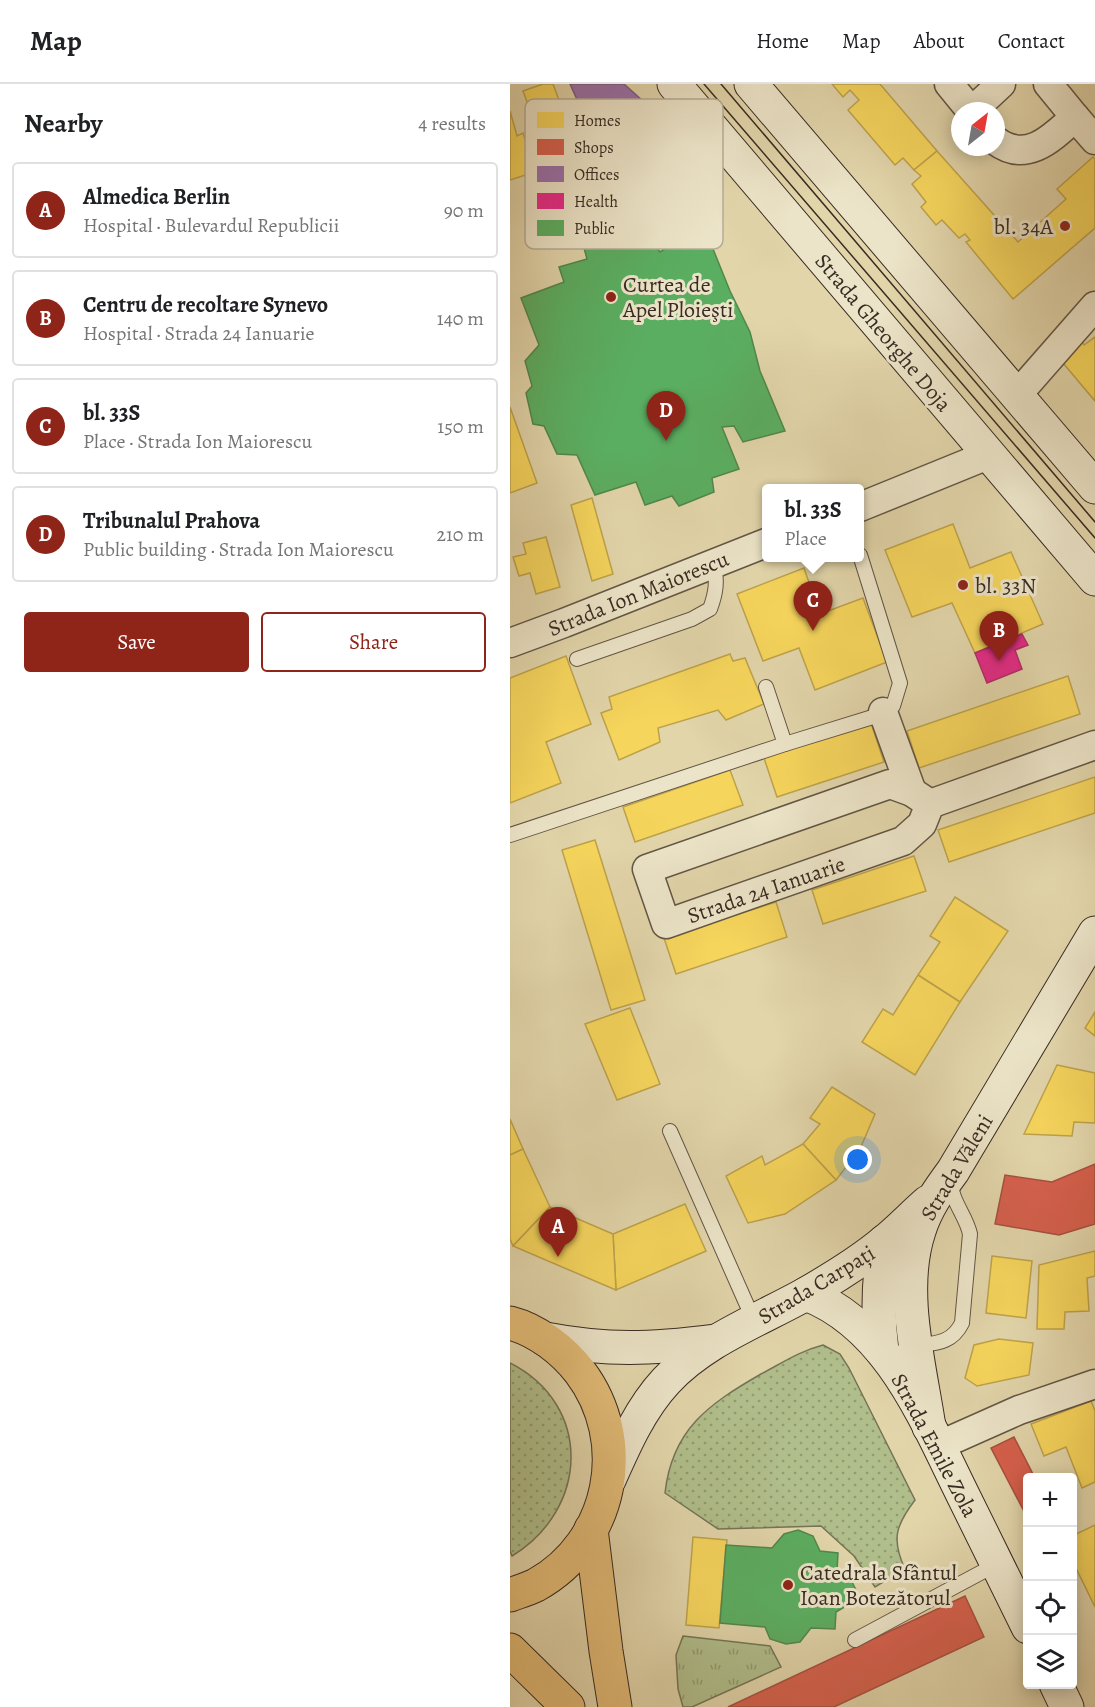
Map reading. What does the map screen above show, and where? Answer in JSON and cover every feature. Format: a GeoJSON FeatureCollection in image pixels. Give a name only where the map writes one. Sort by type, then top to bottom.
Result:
{"type":"FeatureCollection","features":[{"type":"Feature","properties":{"kind":"main road","name":"Strada Gheorghe Doja"},"geometry":{"type":"LineString","coordinates":[[674,84],[687,99]]}},
{"type":"Feature","properties":{"kind":"main road"},"geometry":{"type":"LineString","coordinates":[[751,84],[1095,487]]}},
{"type":"Feature","properties":{"kind":"main road","name":"Strada Gheorghe Doja"},"geometry":{"type":"LineString","coordinates":[[723,142],[1095,579]]}},
{"type":"Feature","properties":{"kind":"main road","name":"Strada Văleni"},"geometry":{"type":"LineString","coordinates":[[933,1436],[916,1346],[911,1297],[914,1249],[919,1230],[944,1183],[1095,933]]}},
{"type":"Feature","properties":{"kind":"main road","name":"Strada Carpați"},"geometry":{"type":"LineString","coordinates":[[609,1480],[625,1443],[665,1382],[689,1360],[717,1340],[806,1294],[846,1269],[885,1241],[944,1183]]}},
{"type":"Feature","properties":{"kind":"main road"},"geometry":{"type":"LineString","coordinates":[[882,1351],[877,1319],[879,1274],[885,1241]]}},
{"type":"Feature","properties":{"kind":"main road","name":"Strada Emile Zola"},"geometry":{"type":"LineString","coordinates":[[806,1294],[842,1312],[882,1351],[896,1370],[933,1436],[1023,1617]]}},
{"type":"Feature","properties":{"kind":"main road"},"geometry":{"type":"LineString","coordinates":[[510,1595],[536,1585],[567,1561],[591,1529],[603,1506],[609,1480],[609,1447],[603,1415],[590,1386],[570,1360],[520,1326]]}},
{"type":"Feature","properties":{"kind":"main road","name":"Strada Carpați"},"geometry":{"type":"LineString","coordinates":[[520,1326],[611,1349],[664,1347],[717,1340]]}},
{"type":"Feature","properties":{"kind":"main road"},"geometry":{"type":"LineString","coordinates":[[591,1529],[615,1707]]}},
{"type":"Feature","properties":{"kind":"main road"},"geometry":{"type":"LineString","coordinates":[[510,1650],[568,1707]]}},
{"type":"Feature","properties":{"kind":"main road"},"geometry":{"type":"LineString","coordinates":[[1058,1689],[1067,1707]]}},
{"type":"Feature","properties":{"kind":"street"},"geometry":{"type":"LineString","coordinates":[[949,84],[964,102]]}},
{"type":"Feature","properties":{"kind":"street"},"geometry":{"type":"LineString","coordinates":[[982,102],[1001,84]]}},
{"type":"Feature","properties":{"kind":"street"},"geometry":{"type":"LineString","coordinates":[[1048,84],[1095,140]]}},
{"type":"Feature","properties":{"kind":"street"},"geometry":{"type":"LineString","coordinates":[[1005,147],[1010,150],[1030,150],[1049,140],[1076,117]]}},
{"type":"Feature","properties":{"kind":"street"},"geometry":{"type":"LineString","coordinates":[[1017,395],[1095,306]]}},
{"type":"Feature","properties":{"kind":"street"},"geometry":{"type":"LineString","coordinates":[[864,505],[988,454]]}},
{"type":"Feature","properties":{"kind":"street","name":"Strada Ion Maiorescu"},"geometry":{"type":"LineString","coordinates":[[510,643],[762,545]]}},
{"type":"Feature","properties":{"kind":"street"},"geometry":{"type":"LineString","coordinates":[[883,712],[921,798],[1095,745]]}},
{"type":"Feature","properties":{"kind":"street","name":"Strada 24 Ianuarie"},"geometry":{"type":"LineString","coordinates":[[890,784],[921,798],[922,824],[903,841],[666,924],[647,868],[890,784]]}},
{"type":"Feature","properties":{"kind":"street"},"geometry":{"type":"LineString","coordinates":[[933,1436],[1095,1384]]}},
{"type":"Feature","properties":{"kind":"lane"},"geometry":{"type":"LineString","coordinates":[[510,835],[876,716],[893,706],[900,683],[862,562]]}},
{"type":"Feature","properties":{"kind":"lane"},"geometry":{"type":"LineString","coordinates":[[577,659],[692,619],[710,609],[716,592],[713,563]]}},
{"type":"Feature","properties":{"kind":"lane"},"geometry":{"type":"LineString","coordinates":[[766,687],[785,744]]}},
{"type":"Feature","properties":{"kind":"lane"},"geometry":{"type":"LineString","coordinates":[[670,1131],[754,1321]]}},
{"type":"Feature","properties":{"kind":"lane"},"geometry":{"type":"LineString","coordinates":[[916,1346],[951,1338],[957,1334],[962,1323],[970,1234],[968,1223],[952,1192],[944,1183]]}},
{"type":"Feature","properties":{"kind":"lane"},"geometry":{"type":"LineString","coordinates":[[855,1640],[997,1564]]}},
{"type":"Feature","properties":{"kind":"green space"},"geometry":{"type":"Polygon","coordinates":[[[823,1345],[840,1354],[849,1368],[915,1500],[903,1517],[898,1533],[898,1549],[905,1569],[875,1587],[854,1556],[821,1526],[718,1529],[665,1493],[669,1471],[676,1452],[696,1421],[725,1396],[761,1374],[799,1354],[823,1345]]]}},
{"type":"Feature","properties":{"kind":"green space"},"geometry":{"type":"Polygon","coordinates":[[[510,1363],[537,1381],[556,1404],[567,1430],[571,1458],[567,1485],[556,1512],[537,1536],[512,1556],[510,1551],[510,1363]]]}},
{"type":"Feature","properties":{"kind":"green space"},"geometry":{"type":"Polygon","coordinates":[[[683,1636],[770,1646],[781,1667],[692,1707],[683,1707],[678,1689],[676,1655],[683,1636]]]}},
{"type":"Feature","properties":{"kind":"building: Homes"},"geometry":{"type":"Polygon","coordinates":[[[543,84],[553,84],[559,99],[526,99],[523,91],[543,84]]]}},
{"type":"Feature","properties":{"kind":"building: Homes"},"geometry":{"type":"Polygon","coordinates":[[[832,84],[880,84],[937,151],[914,170],[903,158],[895,165],[848,110],[859,100],[850,90],[843,97],[832,84]]]}},
{"type":"Feature","properties":{"kind":"building: Homes"},"geometry":{"type":"Polygon","coordinates":[[[510,111],[517,136],[523,133],[525,140],[525,175],[510,180],[510,111]]]}},
{"type":"Feature","properties":{"kind":"building: Homes","name":"bl. 34A"},"geometry":{"type":"Polygon","coordinates":[[[937,151],[1018,242],[1066,199],[1057,189],[1093,157],[1095,159],[1095,228],[1013,299],[966,242],[970,240],[965,234],[959,238],[942,220],[936,225],[921,207],[926,202],[912,184],[921,176],[914,170],[937,151]]]}},
{"type":"Feature","properties":{"kind":"building: Homes"},"geometry":{"type":"Polygon","coordinates":[[[1095,337],[1095,401],[1058,357],[1080,338],[1084,345],[1095,337]]]}},
{"type":"Feature","properties":{"kind":"building: Homes"},"geometry":{"type":"Polygon","coordinates":[[[510,407],[537,483],[510,493],[510,407]]]}},
{"type":"Feature","properties":{"kind":"building: Homes"},"geometry":{"type":"Polygon","coordinates":[[[592,498],[613,574],[592,581],[571,505],[592,498]]]}},
{"type":"Feature","properties":{"kind":"building: Homes","name":"bl. 33N"},"geometry":{"type":"Polygon","coordinates":[[[953,524],[970,568],[1011,552],[1043,624],[975,653],[952,603],[912,617],[885,550],[953,524]]]}},
{"type":"Feature","properties":{"kind":"building: Homes"},"geometry":{"type":"Polygon","coordinates":[[[546,537],[560,587],[536,594],[530,573],[519,576],[513,557],[526,554],[523,543],[546,537]]]}},
{"type":"Feature","properties":{"kind":"building: Homes"},"geometry":{"type":"Polygon","coordinates":[[[804,568],[820,614],[863,598],[887,662],[815,690],[799,648],[763,661],[737,594],[804,568]]]}},
{"type":"Feature","properties":{"kind":"building: Homes"},"geometry":{"type":"Polygon","coordinates":[[[730,654],[733,661],[745,658],[764,704],[726,720],[718,710],[658,728],[660,742],[619,760],[601,713],[612,709],[609,697],[730,654]]]}},
{"type":"Feature","properties":{"kind":"building: Homes"},"geometry":{"type":"Polygon","coordinates":[[[566,656],[591,724],[546,742],[561,783],[510,803],[510,678],[566,656]]]}},
{"type":"Feature","properties":{"kind":"building: Homes"},"geometry":{"type":"Polygon","coordinates":[[[1068,676],[1080,714],[919,768],[907,731],[1068,676]]]}},
{"type":"Feature","properties":{"kind":"building: Homes"},"geometry":{"type":"Polygon","coordinates":[[[871,723],[884,762],[777,797],[764,758],[871,723]]]}},
{"type":"Feature","properties":{"kind":"building: Homes"},"geometry":{"type":"Polygon","coordinates":[[[730,770],[743,805],[635,842],[623,807],[730,770]]]}},
{"type":"Feature","properties":{"kind":"building: Homes"},"geometry":{"type":"Polygon","coordinates":[[[1095,777],[1095,813],[949,862],[938,830],[1095,777]]]}},
{"type":"Feature","properties":{"kind":"building: Homes"},"geometry":{"type":"Polygon","coordinates":[[[595,840],[645,1000],[611,1010],[562,850],[595,840]]]}},
{"type":"Feature","properties":{"kind":"building: Homes"},"geometry":{"type":"Polygon","coordinates":[[[914,856],[926,891],[823,924],[812,890],[914,856]]]}},
{"type":"Feature","properties":{"kind":"building: Homes"},"geometry":{"type":"Polygon","coordinates":[[[955,897],[1008,931],[960,1002],[918,975],[940,942],[930,936],[955,897]]]}},
{"type":"Feature","properties":{"kind":"building: Homes"},"geometry":{"type":"Polygon","coordinates":[[[776,902],[787,937],[676,974],[664,938],[776,902]]]}},
{"type":"Feature","properties":{"kind":"building: Homes"},"geometry":{"type":"Polygon","coordinates":[[[918,975],[960,1002],[915,1075],[862,1042],[883,1009],[893,1015],[918,975]]]}},
{"type":"Feature","properties":{"kind":"building: Homes"},"geometry":{"type":"Polygon","coordinates":[[[630,1008],[660,1084],[617,1100],[585,1024],[630,1008]]]}},
{"type":"Feature","properties":{"kind":"building: Homes"},"geometry":{"type":"Polygon","coordinates":[[[1095,1012],[1095,1036],[1085,1028],[1095,1012]]]}},
{"type":"Feature","properties":{"kind":"building: Homes"},"geometry":{"type":"Polygon","coordinates":[[[1057,1065],[1095,1073],[1095,1123],[1074,1122],[1072,1136],[1024,1134],[1057,1065]]]}},
{"type":"Feature","properties":{"kind":"building: Homes"},"geometry":{"type":"Polygon","coordinates":[[[832,1087],[875,1114],[860,1149],[836,1180],[803,1144],[820,1124],[810,1118],[832,1087]]]}},
{"type":"Feature","properties":{"kind":"building: Homes"},"geometry":{"type":"Polygon","coordinates":[[[510,1119],[523,1149],[510,1155],[510,1119]]]}},
{"type":"Feature","properties":{"kind":"building: Homes"},"geometry":{"type":"Polygon","coordinates":[[[803,1144],[836,1180],[785,1214],[748,1223],[726,1176],[762,1156],[765,1165],[803,1144]]]}},
{"type":"Feature","properties":{"kind":"building: Homes"},"geometry":{"type":"Polygon","coordinates":[[[523,1149],[550,1207],[513,1246],[510,1239],[510,1155],[523,1149]]]}},
{"type":"Feature","properties":{"kind":"building: Homes"},"geometry":{"type":"Polygon","coordinates":[[[685,1204],[706,1251],[616,1290],[613,1234],[685,1204]]]}},
{"type":"Feature","properties":{"kind":"building: Homes"},"geometry":{"type":"Polygon","coordinates":[[[550,1207],[613,1234],[616,1290],[513,1246],[550,1207]]]}},
{"type":"Feature","properties":{"kind":"building: Homes"},"geometry":{"type":"Polygon","coordinates":[[[1095,1251],[1095,1276],[1087,1278],[1089,1311],[1065,1312],[1064,1329],[1037,1329],[1039,1265],[1095,1251]]]}},
{"type":"Feature","properties":{"kind":"building: Homes"},"geometry":{"type":"Polygon","coordinates":[[[992,1256],[1032,1261],[1026,1318],[986,1313],[992,1256]]]}},
{"type":"Feature","properties":{"kind":"building: Homes"},"geometry":{"type":"Polygon","coordinates":[[[999,1339],[1033,1343],[1029,1375],[977,1386],[965,1378],[974,1345],[999,1339]]]}},
{"type":"Feature","properties":{"kind":"building: Homes"},"geometry":{"type":"Polygon","coordinates":[[[1091,1401],[1095,1411],[1095,1482],[1082,1488],[1066,1447],[1044,1456],[1031,1424],[1091,1401]]]}},
{"type":"Feature","properties":{"kind":"building: Homes"},"geometry":{"type":"Polygon","coordinates":[[[1095,1525],[1095,1607],[1077,1570],[1077,1534],[1095,1525]]]}},
{"type":"Feature","properties":{"kind":"building: Homes"},"geometry":{"type":"Polygon","coordinates":[[[693,1537],[727,1540],[719,1628],[686,1625],[693,1537]]]}},
{"type":"Feature","properties":{"kind":"building: Shops"},"geometry":{"type":"Polygon","coordinates":[[[1095,1164],[1095,1224],[1059,1235],[995,1224],[1005,1175],[1052,1182],[1095,1164]]]}},
{"type":"Feature","properties":{"kind":"building: Shops"},"geometry":{"type":"Polygon","coordinates":[[[1014,1437],[1032,1473],[1023,1473],[1023,1509],[991,1448],[1014,1437]]]}},
{"type":"Feature","properties":{"kind":"building: Shops"},"geometry":{"type":"Polygon","coordinates":[[[965,1596],[984,1637],[834,1707],[728,1707],[965,1596]]]}},
{"type":"Feature","properties":{"kind":"building: Offices"},"geometry":{"type":"Polygon","coordinates":[[[570,84],[624,84],[641,99],[577,99],[570,84]]]}},
{"type":"Feature","properties":{"kind":"building: Health"},"geometry":{"type":"Polygon","coordinates":[[[1022,634],[1028,645],[1015,650],[1022,669],[987,683],[975,653],[1022,634]]]}},
{"type":"Feature","properties":{"kind":"building: Public"},"geometry":{"type":"Polygon","coordinates":[[[584,249],[658,249],[660,252],[665,249],[713,249],[750,332],[760,371],[785,431],[743,442],[734,426],[722,427],[739,469],[712,478],[714,492],[679,506],[672,496],[645,505],[636,482],[595,495],[577,455],[557,454],[544,426],[533,424],[526,393],[532,386],[525,361],[539,345],[521,298],[564,282],[559,267],[587,259],[584,249]]]}},
{"type":"Feature","properties":{"kind":"building: Public","name":"Catedrala Sfântul Ioan Botezătorul"},"geometry":{"type":"Polygon","coordinates":[[[798,1530],[813,1536],[820,1551],[838,1553],[837,1571],[850,1578],[857,1592],[848,1605],[836,1612],[835,1629],[811,1628],[800,1642],[786,1644],[770,1639],[765,1627],[720,1623],[726,1545],[772,1548],[784,1534],[798,1530]]]}},
{"type":"Feature","properties":{"kind":"tram line"},"geometry":{"type":"LineString","coordinates":[[704,84],[717,99]]}},
{"type":"Feature","properties":{"kind":"tram line"},"geometry":{"type":"LineString","coordinates":[[721,84],[1095,522]]}},
{"type":"Feature","properties":{"kind":"tram line"},"geometry":{"type":"LineString","coordinates":[[723,106],[1095,538]]}},
{"type":"Feature","properties":{"kind":"place","name":"bl. 34A"},"geometry":{"type":"Point","coordinates":[1065,226]}},
{"type":"Feature","properties":{"kind":"place","name":"Curtea de Apel Ploieşti"},"geometry":{"type":"Point","coordinates":[611,297]}},
{"type":"Feature","properties":{"kind":"place","name":"Tribunalul Prahova"},"geometry":{"type":"Point","coordinates":[666,441]}},
{"type":"Feature","properties":{"kind":"place","name":"bl. 33N"},"geometry":{"type":"Point","coordinates":[963,585]}},
{"type":"Feature","properties":{"kind":"place","name":"bl. 33S"},"geometry":{"type":"Point","coordinates":[813,631]}},
{"type":"Feature","properties":{"kind":"place","name":"Centru de recoltare Synevo"},"geometry":{"type":"Point","coordinates":[999,661]}},
{"type":"Feature","properties":{"kind":"place","name":"Almedica Berlin"},"geometry":{"type":"Point","coordinates":[558,1257]}},
{"type":"Feature","properties":{"kind":"place","name":"Catedrala Sfântul Ioan Botezătorul"},"geometry":{"type":"Point","coordinates":[788,1585]}}]}
